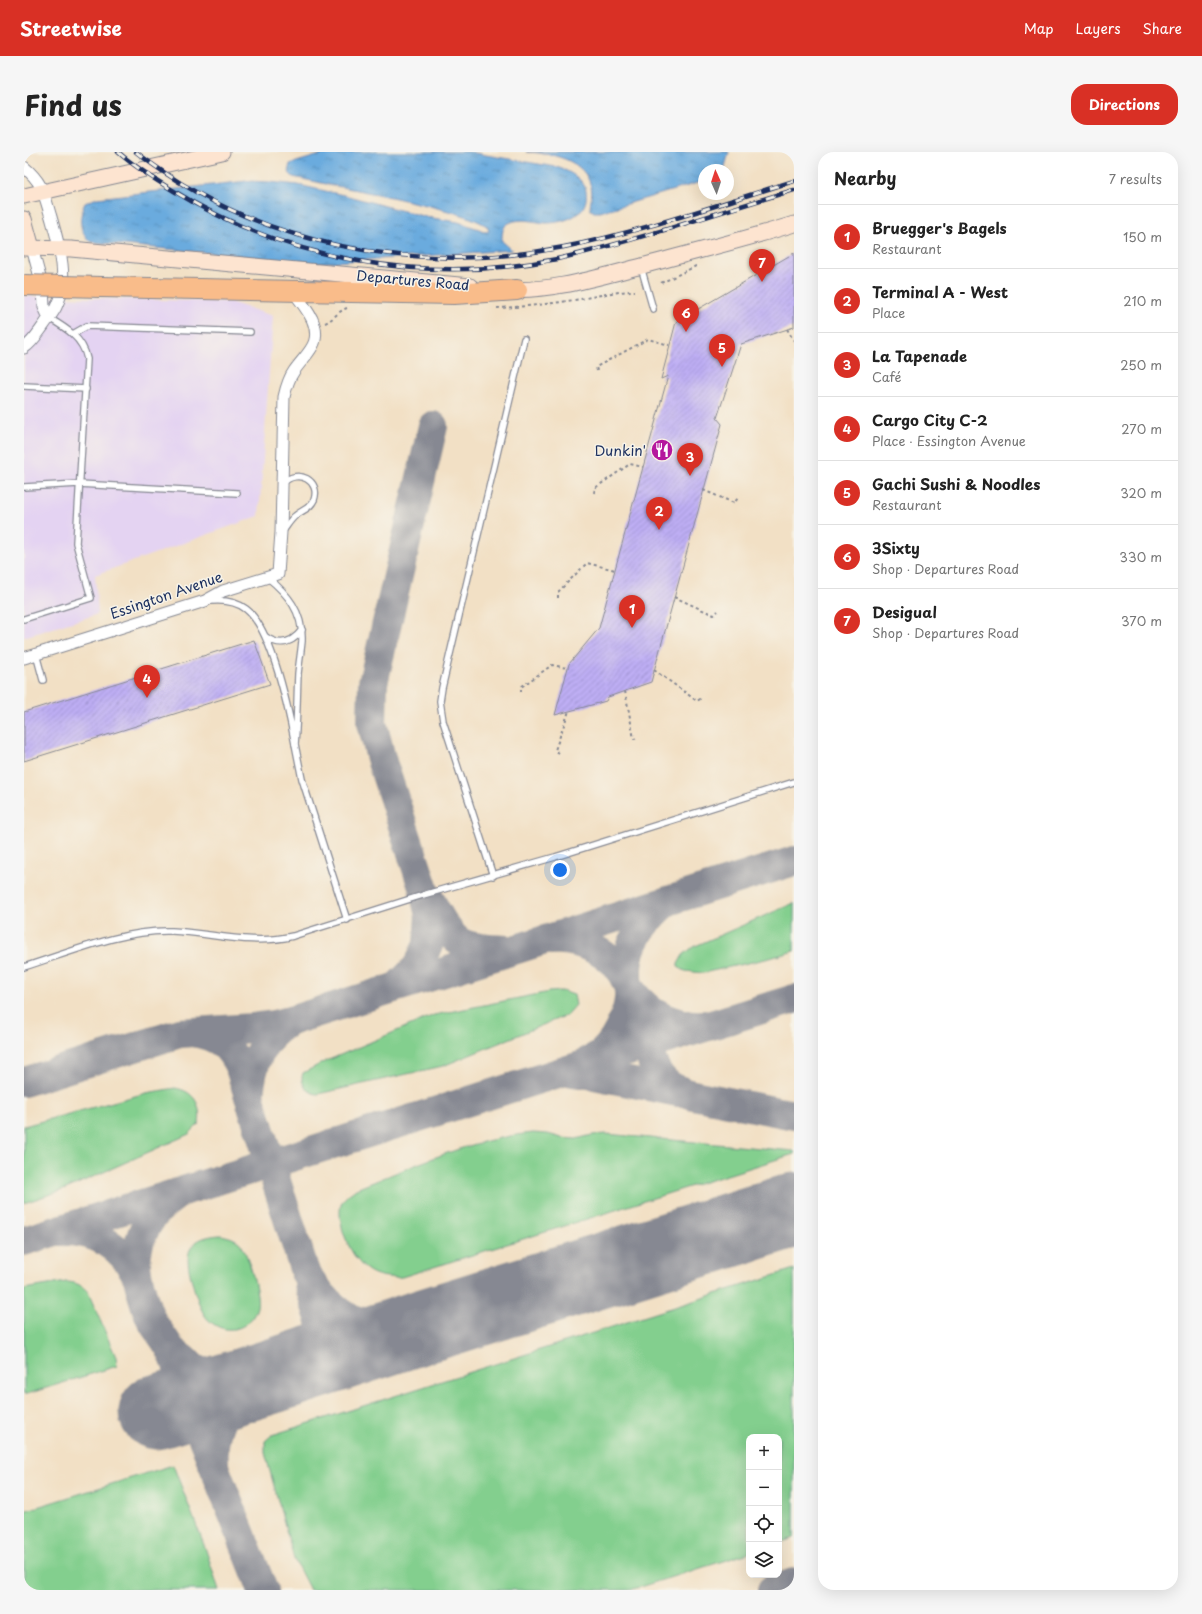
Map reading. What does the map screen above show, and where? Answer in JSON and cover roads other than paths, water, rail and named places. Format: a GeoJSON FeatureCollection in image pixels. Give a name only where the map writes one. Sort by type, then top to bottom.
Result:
{"type":"FeatureCollection","features":[{"type":"Feature","properties":{"kind":"highway"},"geometry":{"type":"LineString","coordinates":[[24,285],[454,294],[517,290]]}},
{"type":"Feature","properties":{"kind":"street"},"geometry":{"type":"LineString","coordinates":[[24,196],[222,152]]}},
{"type":"Feature","properties":{"kind":"street"},"geometry":{"type":"LineString","coordinates":[[24,167],[39,181],[60,249],[62,263],[61,290],[56,306],[34,339],[24,348]]}},
{"type":"Feature","properties":{"kind":"street"},"geometry":{"type":"LineString","coordinates":[[24,219],[28,248],[44,288],[44,307],[49,318]]}},
{"type":"Feature","properties":{"kind":"street","name":"Departures Road"},"geometry":{"type":"LineString","coordinates":[[28,248],[60,249],[517,290],[574,283],[794,224]]}},
{"type":"Feature","properties":{"kind":"street","name":"Essington Avenue"},"geometry":{"type":"LineString","coordinates":[[24,658],[205,601],[223,591],[278,574],[282,532],[283,405],[286,389],[294,371],[312,348],[315,336],[311,318],[292,290]]}},
{"type":"Feature","properties":{"kind":"lane"},"geometry":{"type":"LineString","coordinates":[[641,266],[653,309]]}},
{"type":"Feature","properties":{"kind":"lane"},"geometry":{"type":"LineString","coordinates":[[24,619],[91,598],[76,547],[86,389],[86,355],[73,334],[66,327],[49,318]]}},
{"type":"Feature","properties":{"kind":"lane"},"geometry":{"type":"LineString","coordinates":[[73,334],[87,326],[250,332]]}},
{"type":"Feature","properties":{"kind":"lane"},"geometry":{"type":"LineString","coordinates":[[493,876],[443,720],[440,701],[524,339]]}},
{"type":"Feature","properties":{"kind":"lane"},"geometry":{"type":"LineString","coordinates":[[24,386],[86,389]]}},
{"type":"Feature","properties":{"kind":"lane"},"geometry":{"type":"LineString","coordinates":[[282,484],[287,478],[294,476],[302,477],[310,481],[315,489],[314,498],[310,506],[296,515],[282,532]]}},
{"type":"Feature","properties":{"kind":"lane"},"geometry":{"type":"LineString","coordinates":[[24,487],[79,484],[237,493]]}},
{"type":"Feature","properties":{"kind":"lane"},"geometry":{"type":"LineString","coordinates":[[267,577],[291,601],[299,615],[302,630],[295,744]]}},
{"type":"Feature","properties":{"kind":"lane"},"geometry":{"type":"LineString","coordinates":[[205,601],[220,600],[242,606],[248,610],[257,621],[266,637],[287,704],[302,779],[346,920]]}},
{"type":"Feature","properties":{"kind":"lane"},"geometry":{"type":"LineString","coordinates":[[266,637],[276,643],[286,642],[295,639],[302,630]]}},
{"type":"Feature","properties":{"kind":"lane"},"geometry":{"type":"LineString","coordinates":[[36,654],[43,680]]}},
{"type":"Feature","properties":{"kind":"lane"},"geometry":{"type":"LineString","coordinates":[[24,967],[113,939],[153,932],[171,931],[257,939],[281,939],[423,895],[563,855],[794,782]]}},
{"type":"Feature","properties":{"kind":"water"},"geometry":{"type":"Polygon","coordinates":[[[342,152],[468,152],[556,167],[569,172],[580,180],[586,189],[586,200],[581,211],[576,215],[558,222],[546,223],[518,220],[507,224],[503,230],[502,241],[512,250],[318,263],[91,242],[84,234],[82,229],[81,218],[85,203],[97,198],[247,181],[298,185],[348,196],[426,217],[458,222],[486,232],[489,231],[487,226],[480,222],[458,214],[409,201],[293,177],[288,172],[290,164],[323,154],[342,152]]]}},
{"type":"Feature","properties":{"kind":"water"},"geometry":{"type":"Polygon","coordinates":[[[526,152],[729,152],[726,164],[698,164],[698,183],[600,212],[594,212],[590,209],[592,190],[588,177],[582,170],[566,159],[526,152]]]}},
{"type":"Feature","properties":{"kind":"railway"},"geometry":{"type":"LineString","coordinates":[[118,152],[145,173],[174,191],[218,215],[263,235],[310,250],[359,261],[408,267],[458,269],[508,266],[557,259],[628,241],[794,190]]}},
{"type":"Feature","properties":{"kind":"railway"},"geometry":{"type":"LineString","coordinates":[[136,152],[183,184],[233,211],[285,231],[340,246],[395,254],[452,258],[508,255],[564,247],[593,241],[651,226],[794,181]]}},
{"type":"Feature","properties":{"kind":"place","name":"Desigual"},"geometry":{"type":"Point","coordinates":[762,282]}},
{"type":"Feature","properties":{"kind":"place","name":"3Sixty"},"geometry":{"type":"Point","coordinates":[686,332]}},
{"type":"Feature","properties":{"kind":"place","name":"Gachi Sushi & Noodles"},"geometry":{"type":"Point","coordinates":[722,367]}},
{"type":"Feature","properties":{"kind":"place","name":"Dunkin'"},"geometry":{"type":"Point","coordinates":[662,450]}},
{"type":"Feature","properties":{"kind":"place","name":"La Tapenade"},"geometry":{"type":"Point","coordinates":[690,476]}},
{"type":"Feature","properties":{"kind":"place","name":"Terminal A - West"},"geometry":{"type":"Point","coordinates":[659,530]}},
{"type":"Feature","properties":{"kind":"place","name":"Bruegger's Bagels"},"geometry":{"type":"Point","coordinates":[632,628]}},
{"type":"Feature","properties":{"kind":"place","name":"Cargo City C-2"},"geometry":{"type":"Point","coordinates":[147,698]}}]}
